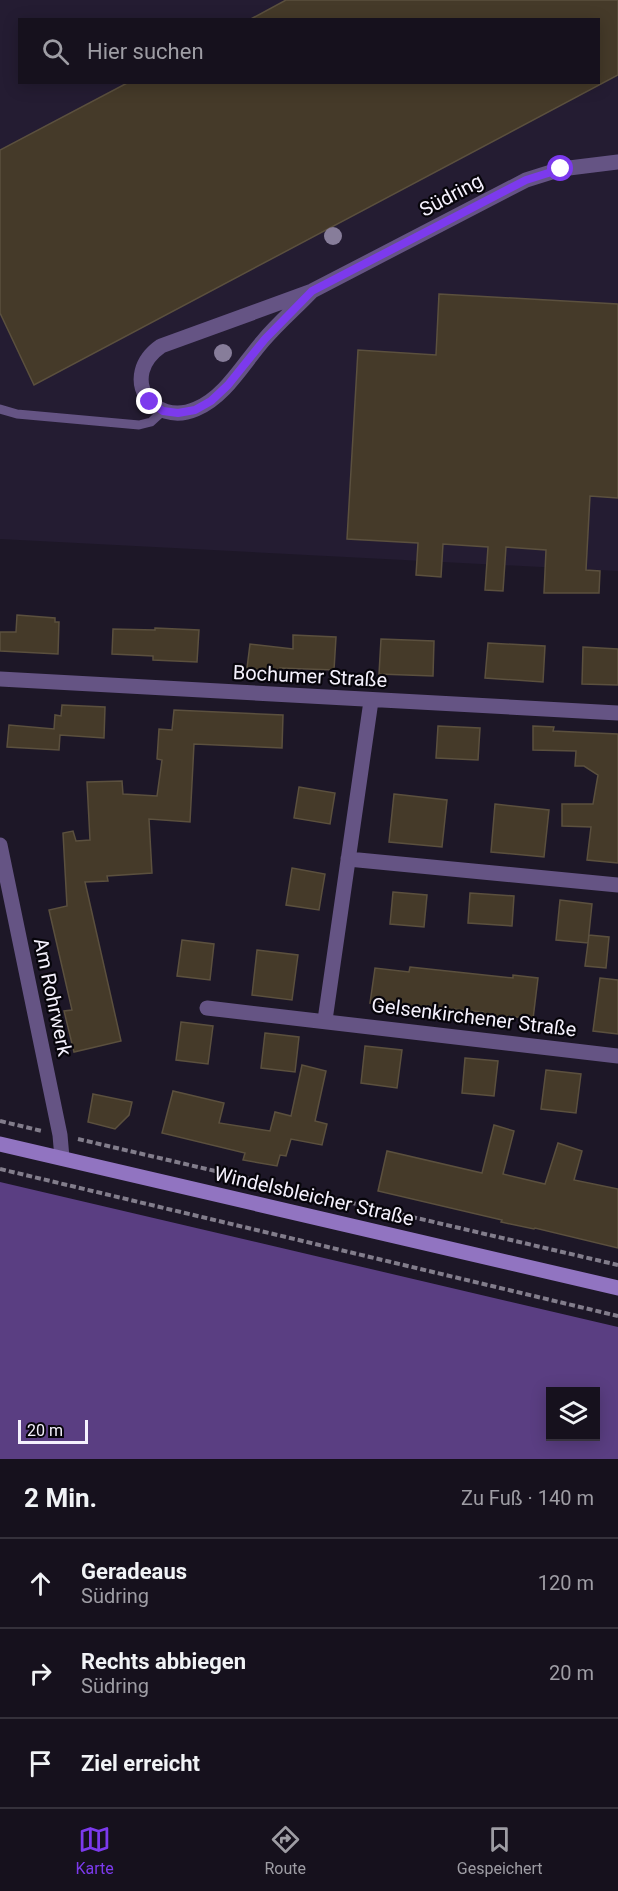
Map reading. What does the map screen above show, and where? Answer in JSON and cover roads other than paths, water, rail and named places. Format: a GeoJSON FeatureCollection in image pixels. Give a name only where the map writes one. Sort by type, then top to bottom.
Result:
{"type":"FeatureCollection","features":[{"type":"Feature","properties":{"kind":"main road","name":"Windelsbleicher Straße"},"geometry":{"type":"LineString","coordinates":[[0,1144],[618,1288]]}},
{"type":"Feature","properties":{"kind":"street","name":"Südring"},"geometry":{"type":"LineString","coordinates":[[312,291],[265,339],[228,385],[211,401],[195,410],[178,413],[163,411],[150,402],[140,379],[150,354],[161,346],[312,291],[526,180],[561,169],[618,162]]}},
{"type":"Feature","properties":{"kind":"street","name":"Bochumer Straße"},"geometry":{"type":"LineString","coordinates":[[0,679],[618,713]]}},
{"type":"Feature","properties":{"kind":"street"},"geometry":{"type":"LineString","coordinates":[[325,1020],[371,700]]}},
{"type":"Feature","properties":{"kind":"street","name":"Am Rohrwerk"},"geometry":{"type":"LineString","coordinates":[[0,845],[60,1135],[62,1158]]}},
{"type":"Feature","properties":{"kind":"street"},"geometry":{"type":"LineString","coordinates":[[348,859],[618,885]]}},
{"type":"Feature","properties":{"kind":"street","name":"Gelsenkirchener Straße"},"geometry":{"type":"LineString","coordinates":[[207,1008],[618,1056]]}},
{"type":"Feature","properties":{"kind":"lane","name":"Südring"},"geometry":{"type":"LineString","coordinates":[[0,409],[17,414],[139,425],[151,422],[163,411]]}}]}
